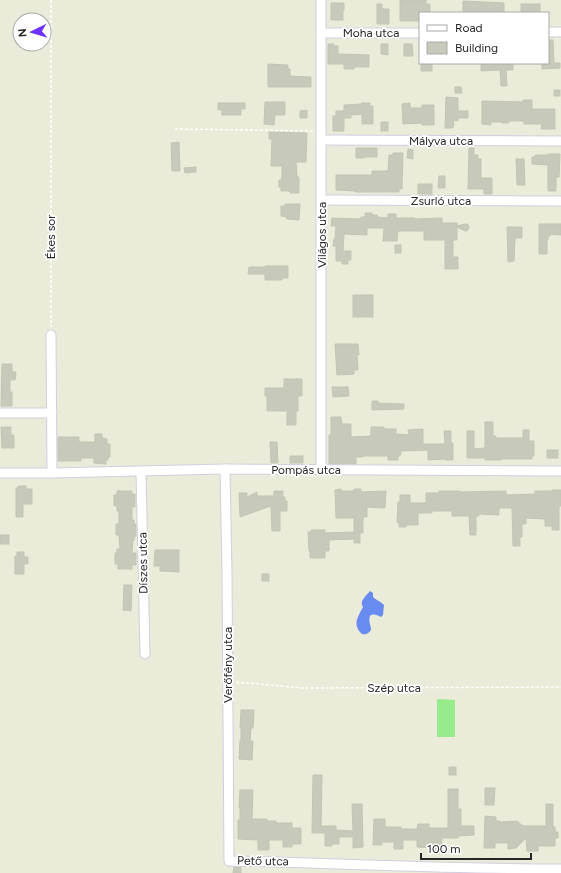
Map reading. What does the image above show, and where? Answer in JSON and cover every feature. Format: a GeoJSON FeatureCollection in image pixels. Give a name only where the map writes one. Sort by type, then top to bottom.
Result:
{"type":"FeatureCollection","features":[{"type":"Feature","properties":{"kind":"street","name":"Világos utca"},"geometry":{"type":"LineString","coordinates":[[321,0],[322,470]]}},
{"type":"Feature","properties":{"kind":"street","name":"Moha utca"},"geometry":{"type":"LineString","coordinates":[[321,33],[419,32]]}},
{"type":"Feature","properties":{"kind":"street"},"geometry":{"type":"LineString","coordinates":[[549,32],[561,32]]}},
{"type":"Feature","properties":{"kind":"street","name":"Mályva utca"},"geometry":{"type":"LineString","coordinates":[[322,135],[561,141]]}},
{"type":"Feature","properties":{"kind":"street","name":"Zsurló utca"},"geometry":{"type":"LineString","coordinates":[[322,200],[561,201]]}},
{"type":"Feature","properties":{"kind":"street"},"geometry":{"type":"LineString","coordinates":[[51,335],[52,474]]}},
{"type":"Feature","properties":{"kind":"street"},"geometry":{"type":"LineString","coordinates":[[0,413],[52,413]]}},
{"type":"Feature","properties":{"kind":"street","name":"Pompás utca"},"geometry":{"type":"LineString","coordinates":[[0,473],[52,474],[225,469],[561,471]]}},
{"type":"Feature","properties":{"kind":"street","name":"Verőfény utca"},"geometry":{"type":"LineString","coordinates":[[225,469],[229,861]]}},
{"type":"Feature","properties":{"kind":"street","name":"Díszes utca"},"geometry":{"type":"LineString","coordinates":[[141,472],[145,654]]}},
{"type":"Feature","properties":{"kind":"street","name":"Pető utca"},"geometry":{"type":"LineString","coordinates":[[229,861],[412,867],[561,869]]}},
{"type":"Feature","properties":{"kind":"path","name":"Ékes sor"},"geometry":{"type":"LineString","coordinates":[[51,0],[51,335]]}},
{"type":"Feature","properties":{"kind":"path"},"geometry":{"type":"LineString","coordinates":[[175,129],[322,135]]}},
{"type":"Feature","properties":{"kind":"path","name":"Szép utca"},"geometry":{"type":"LineString","coordinates":[[228,681],[303,688],[561,687]]}},
{"type":"Feature","properties":{"kind":"green space"},"geometry":{"type":"Polygon","coordinates":[[[437,699],[455,700],[455,737],[437,737],[437,699]]]}},
{"type":"Feature","properties":{"kind":"water"},"geometry":{"type":"Polygon","coordinates":[[[370,591],[373,593],[373,597],[384,605],[383,615],[381,617],[374,614],[371,615],[369,620],[371,630],[367,634],[362,634],[357,627],[357,620],[363,607],[362,601],[370,591]]]}},
{"type":"Feature","properties":{"kind":"building"},"geometry":{"type":"Polygon","coordinates":[[[400,0],[426,0],[426,4],[430,4],[430,12],[419,12],[419,21],[400,21],[400,0]]]}},
{"type":"Feature","properties":{"kind":"building"},"geometry":{"type":"Polygon","coordinates":[[[463,1],[504,3],[504,12],[463,12],[463,1]]]}},
{"type":"Feature","properties":{"kind":"building"},"geometry":{"type":"Polygon","coordinates":[[[331,3],[344,3],[343,20],[331,20],[331,3]]]}},
{"type":"Feature","properties":{"kind":"building"},"geometry":{"type":"Polygon","coordinates":[[[377,4],[382,4],[382,9],[389,9],[389,24],[377,24],[377,4]]]}},
{"type":"Feature","properties":{"kind":"building"},"geometry":{"type":"Polygon","coordinates":[[[521,4],[540,4],[540,12],[521,12],[521,4]]]}},
{"type":"Feature","properties":{"kind":"building"},"geometry":{"type":"Polygon","coordinates":[[[549,40],[553,40],[554,63],[560,63],[560,68],[542,69],[542,64],[549,64],[549,40]]]}},
{"type":"Feature","properties":{"kind":"building"},"geometry":{"type":"Polygon","coordinates":[[[328,44],[338,46],[338,54],[369,55],[369,67],[344,69],[344,64],[328,64],[328,44]]]}},
{"type":"Feature","properties":{"kind":"building"},"geometry":{"type":"Polygon","coordinates":[[[381,44],[388,44],[388,55],[381,54],[381,44]]]}},
{"type":"Feature","properties":{"kind":"building"},"geometry":{"type":"Polygon","coordinates":[[[404,44],[412,44],[413,56],[404,56],[404,44]]]}},
{"type":"Feature","properties":{"kind":"building"},"geometry":{"type":"Polygon","coordinates":[[[268,64],[288,65],[288,69],[290,69],[290,76],[311,77],[311,87],[268,87],[268,64]]]}},
{"type":"Feature","properties":{"kind":"building"},"geometry":{"type":"Polygon","coordinates":[[[421,64],[432,64],[432,71],[421,71],[421,64]]]}},
{"type":"Feature","properties":{"kind":"building"},"geometry":{"type":"Polygon","coordinates":[[[481,64],[513,64],[513,70],[506,70],[507,86],[501,86],[500,70],[481,71],[481,64]]]}},
{"type":"Feature","properties":{"kind":"building"},"geometry":{"type":"Polygon","coordinates":[[[455,87],[461,87],[462,93],[455,93],[455,87]]]}},
{"type":"Feature","properties":{"kind":"building"},"geometry":{"type":"Polygon","coordinates":[[[554,90],[560,90],[560,96],[554,96],[554,90]]]}},
{"type":"Feature","properties":{"kind":"building"},"geometry":{"type":"Polygon","coordinates":[[[446,97],[458,98],[458,111],[468,111],[468,118],[458,118],[458,121],[454,120],[453,128],[445,128],[446,97]]]}},
{"type":"Feature","properties":{"kind":"building"},"geometry":{"type":"Polygon","coordinates":[[[523,100],[532,100],[532,109],[555,109],[555,129],[541,129],[542,124],[524,124],[524,121],[509,121],[509,123],[491,122],[491,125],[482,124],[482,101],[523,102],[523,100]]]}},
{"type":"Feature","properties":{"kind":"building"},"geometry":{"type":"Polygon","coordinates":[[[265,102],[285,102],[285,115],[275,115],[274,125],[264,124],[265,102]]]}},
{"type":"Feature","properties":{"kind":"building"},"geometry":{"type":"Polygon","coordinates":[[[218,103],[245,103],[245,109],[241,109],[241,115],[222,115],[222,110],[218,110],[218,103]]]}},
{"type":"Feature","properties":{"kind":"building"},"geometry":{"type":"Polygon","coordinates":[[[361,103],[370,103],[370,106],[373,106],[373,124],[362,124],[362,114],[351,115],[351,118],[344,118],[344,131],[333,131],[333,116],[336,116],[336,111],[344,111],[344,105],[362,104],[361,103]]]}},
{"type":"Feature","properties":{"kind":"building"},"geometry":{"type":"Polygon","coordinates":[[[410,103],[410,108],[422,108],[422,105],[434,105],[434,125],[422,125],[422,123],[403,124],[402,104],[410,103]]]}},
{"type":"Feature","properties":{"kind":"building"},"geometry":{"type":"Polygon","coordinates":[[[307,110],[307,118],[300,118],[300,111],[307,110]]]}},
{"type":"Feature","properties":{"kind":"building"},"geometry":{"type":"Polygon","coordinates":[[[381,122],[388,122],[388,131],[381,131],[381,122]]]}},
{"type":"Feature","properties":{"kind":"building"},"geometry":{"type":"Polygon","coordinates":[[[269,132],[307,133],[306,162],[296,162],[297,177],[299,177],[299,193],[281,191],[281,187],[279,187],[279,180],[281,180],[282,177],[282,166],[271,166],[272,139],[269,139],[269,132]]]}},
{"type":"Feature","properties":{"kind":"building"},"geometry":{"type":"Polygon","coordinates":[[[179,142],[180,171],[172,171],[171,143],[179,142]]]}},
{"type":"Feature","properties":{"kind":"building"},"geometry":{"type":"Polygon","coordinates":[[[356,148],[377,148],[377,157],[356,158],[356,148]]]}},
{"type":"Feature","properties":{"kind":"building"},"geometry":{"type":"Polygon","coordinates":[[[469,148],[474,148],[474,155],[478,155],[478,159],[481,159],[481,178],[492,178],[492,194],[484,194],[484,189],[468,189],[469,148]]]}},
{"type":"Feature","properties":{"kind":"building"},"geometry":{"type":"Polygon","coordinates":[[[408,149],[413,150],[413,159],[407,158],[408,149]]]}},
{"type":"Feature","properties":{"kind":"building"},"geometry":{"type":"Polygon","coordinates":[[[393,153],[403,153],[402,189],[399,189],[399,192],[355,192],[336,190],[336,175],[372,175],[372,171],[388,171],[389,155],[393,155],[393,153]]]}},
{"type":"Feature","properties":{"kind":"building"},"geometry":{"type":"Polygon","coordinates":[[[560,154],[559,177],[556,177],[556,191],[548,191],[548,165],[532,164],[532,157],[535,157],[535,155],[560,154]]]}},
{"type":"Feature","properties":{"kind":"building"},"geometry":{"type":"Polygon","coordinates":[[[516,159],[524,159],[525,185],[517,185],[516,159]]]}},
{"type":"Feature","properties":{"kind":"building"},"geometry":{"type":"Polygon","coordinates":[[[196,167],[196,172],[185,173],[184,168],[196,167]]]}},
{"type":"Feature","properties":{"kind":"building"},"geometry":{"type":"Polygon","coordinates":[[[439,176],[445,176],[445,188],[438,188],[439,176]]]}},
{"type":"Feature","properties":{"kind":"building"},"geometry":{"type":"Polygon","coordinates":[[[418,184],[432,184],[432,194],[418,194],[418,184]]]}},
{"type":"Feature","properties":{"kind":"building"},"geometry":{"type":"Polygon","coordinates":[[[285,204],[300,204],[299,220],[287,219],[287,217],[281,216],[281,206],[285,206],[285,204]]]}},
{"type":"Feature","properties":{"kind":"building"},"geometry":{"type":"Polygon","coordinates":[[[365,213],[372,213],[372,215],[377,215],[377,217],[388,218],[388,214],[396,214],[396,218],[442,218],[442,223],[457,223],[457,226],[467,224],[469,228],[467,231],[457,227],[457,240],[453,240],[453,257],[458,257],[458,269],[445,269],[445,240],[424,240],[424,231],[398,231],[397,241],[383,241],[384,228],[367,228],[367,235],[344,234],[343,251],[351,251],[351,260],[348,260],[348,264],[342,264],[342,261],[336,261],[336,246],[333,246],[336,226],[331,226],[332,218],[361,219],[361,217],[365,217],[365,213]]]}},
{"type":"Feature","properties":{"kind":"building"},"geometry":{"type":"Polygon","coordinates":[[[539,224],[561,224],[561,235],[550,234],[550,236],[548,236],[547,254],[539,254],[539,224]]]}},
{"type":"Feature","properties":{"kind":"building"},"geometry":{"type":"Polygon","coordinates":[[[507,227],[522,227],[522,238],[515,238],[514,261],[508,262],[507,227]]]}},
{"type":"Feature","properties":{"kind":"building"},"geometry":{"type":"Polygon","coordinates":[[[395,245],[401,245],[401,253],[395,253],[395,245]]]}},
{"type":"Feature","properties":{"kind":"building"},"geometry":{"type":"Polygon","coordinates":[[[288,266],[288,278],[282,278],[282,280],[265,280],[265,274],[248,274],[249,267],[288,266]]]}},
{"type":"Feature","properties":{"kind":"building"},"geometry":{"type":"Polygon","coordinates":[[[353,295],[373,295],[373,317],[353,317],[353,295]]]}},
{"type":"Feature","properties":{"kind":"building"},"geometry":{"type":"Polygon","coordinates":[[[335,344],[358,344],[358,370],[354,370],[354,374],[337,375],[335,344]]]}},
{"type":"Feature","properties":{"kind":"building"},"geometry":{"type":"Polygon","coordinates":[[[2,364],[12,364],[12,372],[16,372],[15,380],[10,380],[12,406],[1,406],[2,364]]]}},
{"type":"Feature","properties":{"kind":"building"},"geometry":{"type":"Polygon","coordinates":[[[284,379],[302,379],[302,396],[298,396],[296,425],[287,425],[287,411],[267,411],[267,396],[265,396],[265,388],[284,388],[284,379]]]}},
{"type":"Feature","properties":{"kind":"building"},"geometry":{"type":"Polygon","coordinates":[[[332,387],[348,387],[349,396],[333,397],[332,387]]]}},
{"type":"Feature","properties":{"kind":"building"},"geometry":{"type":"Polygon","coordinates":[[[372,401],[378,401],[378,403],[404,404],[404,409],[372,410],[372,401]]]}},
{"type":"Feature","properties":{"kind":"building"},"geometry":{"type":"Polygon","coordinates":[[[331,417],[341,417],[342,424],[351,424],[351,437],[371,436],[371,427],[396,429],[396,434],[409,435],[408,430],[423,429],[423,444],[445,444],[444,431],[451,431],[453,460],[428,460],[428,450],[401,451],[400,456],[398,456],[398,460],[388,460],[388,456],[363,456],[356,457],[356,464],[329,464],[329,435],[331,435],[331,417]]]}},
{"type":"Feature","properties":{"kind":"building"},"geometry":{"type":"Polygon","coordinates":[[[485,422],[493,422],[493,436],[496,436],[496,438],[523,438],[523,430],[529,430],[529,441],[534,441],[534,456],[532,456],[532,459],[485,460],[485,458],[467,458],[467,431],[474,431],[474,449],[485,448],[485,422]]]}},
{"type":"Feature","properties":{"kind":"building"},"geometry":{"type":"Polygon","coordinates":[[[1,427],[11,427],[11,435],[14,435],[14,448],[2,448],[1,427]]]}},
{"type":"Feature","properties":{"kind":"building"},"geometry":{"type":"Polygon","coordinates":[[[95,434],[102,434],[102,438],[107,439],[107,444],[110,444],[110,457],[106,460],[106,464],[94,463],[94,458],[81,458],[81,461],[58,461],[58,437],[79,437],[79,442],[95,442],[95,434]]]}},
{"type":"Feature","properties":{"kind":"building"},"geometry":{"type":"Polygon","coordinates":[[[270,442],[277,442],[278,463],[271,463],[270,442]]]}},
{"type":"Feature","properties":{"kind":"building"},"geometry":{"type":"Polygon","coordinates":[[[547,450],[558,450],[558,458],[547,458],[547,450]]]}},
{"type":"Feature","properties":{"kind":"building"},"geometry":{"type":"Polygon","coordinates":[[[290,456],[303,456],[303,463],[290,463],[290,456]]]}},
{"type":"Feature","properties":{"kind":"building"},"geometry":{"type":"Polygon","coordinates":[[[18,486],[26,486],[26,489],[32,489],[32,504],[23,504],[23,517],[16,517],[16,488],[18,488],[18,486]]]}},
{"type":"Feature","properties":{"kind":"building"},"geometry":{"type":"Polygon","coordinates":[[[341,489],[341,491],[354,491],[354,489],[361,489],[361,492],[386,491],[385,508],[367,507],[367,517],[363,517],[363,533],[360,533],[360,543],[354,543],[354,539],[329,540],[329,551],[325,551],[325,558],[310,558],[308,532],[311,532],[311,530],[325,530],[325,533],[354,532],[354,518],[336,518],[335,490],[341,489]]]}},
{"type":"Feature","properties":{"kind":"building"},"geometry":{"type":"Polygon","coordinates":[[[561,490],[559,530],[552,530],[552,526],[545,526],[545,519],[526,518],[526,524],[522,524],[520,546],[513,546],[512,508],[499,508],[499,515],[479,514],[479,516],[476,516],[476,535],[470,535],[469,516],[452,516],[452,511],[418,513],[418,525],[406,525],[406,527],[399,527],[399,523],[397,522],[398,502],[400,502],[400,495],[410,495],[410,503],[426,503],[426,493],[439,493],[439,491],[506,491],[506,495],[535,494],[535,491],[561,490]]]}},
{"type":"Feature","properties":{"kind":"building"},"geometry":{"type":"Polygon","coordinates":[[[117,491],[132,491],[132,494],[135,494],[135,507],[132,507],[132,520],[134,520],[134,524],[136,524],[136,536],[133,540],[132,553],[136,553],[136,565],[132,565],[132,569],[118,569],[118,564],[115,564],[115,553],[117,553],[117,549],[120,549],[119,535],[116,535],[116,524],[119,524],[119,511],[117,511],[117,506],[114,506],[114,495],[117,495],[117,491]]]}},
{"type":"Feature","properties":{"kind":"building"},"geometry":{"type":"Polygon","coordinates":[[[274,491],[283,491],[283,497],[285,497],[285,501],[287,501],[287,511],[280,511],[280,531],[272,531],[271,506],[240,517],[239,493],[247,493],[247,497],[257,492],[257,496],[274,496],[274,491]]]}},
{"type":"Feature","properties":{"kind":"building"},"geometry":{"type":"Polygon","coordinates":[[[0,535],[9,535],[9,544],[0,544],[0,535]]]}},
{"type":"Feature","properties":{"kind":"building"},"geometry":{"type":"Polygon","coordinates":[[[155,550],[179,550],[179,572],[160,571],[160,566],[154,566],[155,550]]]}},
{"type":"Feature","properties":{"kind":"building"},"geometry":{"type":"Polygon","coordinates":[[[17,552],[24,552],[24,557],[28,557],[28,564],[24,564],[24,574],[15,574],[15,556],[17,556],[17,552]]]}},
{"type":"Feature","properties":{"kind":"building"},"geometry":{"type":"Polygon","coordinates":[[[262,574],[269,574],[269,581],[262,581],[262,574]]]}},
{"type":"Feature","properties":{"kind":"building"},"geometry":{"type":"Polygon","coordinates":[[[124,585],[132,585],[131,611],[123,610],[124,585]]]}},
{"type":"Feature","properties":{"kind":"building"},"geometry":{"type":"Polygon","coordinates":[[[241,710],[254,710],[253,728],[251,728],[250,741],[253,741],[252,760],[239,759],[241,740],[241,710]]]}},
{"type":"Feature","properties":{"kind":"building"},"geometry":{"type":"Polygon","coordinates":[[[449,767],[456,767],[456,775],[449,775],[449,767]]]}},
{"type":"Feature","properties":{"kind":"building"},"geometry":{"type":"Polygon","coordinates":[[[313,775],[322,775],[321,826],[336,826],[336,830],[353,831],[352,804],[362,804],[363,847],[353,848],[353,837],[339,837],[339,844],[325,846],[325,833],[312,833],[313,775]]]}},
{"type":"Feature","properties":{"kind":"building"},"geometry":{"type":"Polygon","coordinates":[[[485,788],[495,788],[494,805],[485,805],[485,788]]]}},
{"type":"Feature","properties":{"kind":"building"},"geometry":{"type":"Polygon","coordinates":[[[448,789],[458,789],[458,809],[461,809],[461,826],[474,826],[474,835],[458,836],[458,838],[442,838],[441,851],[432,850],[433,848],[417,847],[417,840],[403,840],[403,849],[394,849],[394,842],[382,842],[382,845],[373,845],[374,819],[385,819],[385,827],[401,827],[401,829],[417,829],[418,824],[429,824],[429,828],[448,828],[448,789]]]}},
{"type":"Feature","properties":{"kind":"building"},"geometry":{"type":"Polygon","coordinates":[[[240,790],[253,790],[252,819],[267,819],[267,821],[276,821],[276,823],[292,823],[292,828],[301,828],[301,844],[292,844],[292,847],[283,847],[283,840],[269,840],[269,850],[258,850],[258,840],[238,839],[238,820],[240,820],[240,790]]]}},
{"type":"Feature","properties":{"kind":"building"},"geometry":{"type":"Polygon","coordinates":[[[546,804],[553,804],[553,827],[555,827],[555,832],[558,832],[558,838],[555,838],[555,846],[538,846],[538,851],[527,851],[526,838],[516,848],[508,849],[508,843],[495,843],[495,848],[484,848],[485,816],[496,817],[496,821],[500,822],[517,821],[523,826],[546,826],[546,804]]]}},
{"type":"Feature","properties":{"kind":"building"},"geometry":{"type":"Polygon","coordinates":[[[234,867],[241,867],[241,873],[233,873],[234,867]]]}}]}
